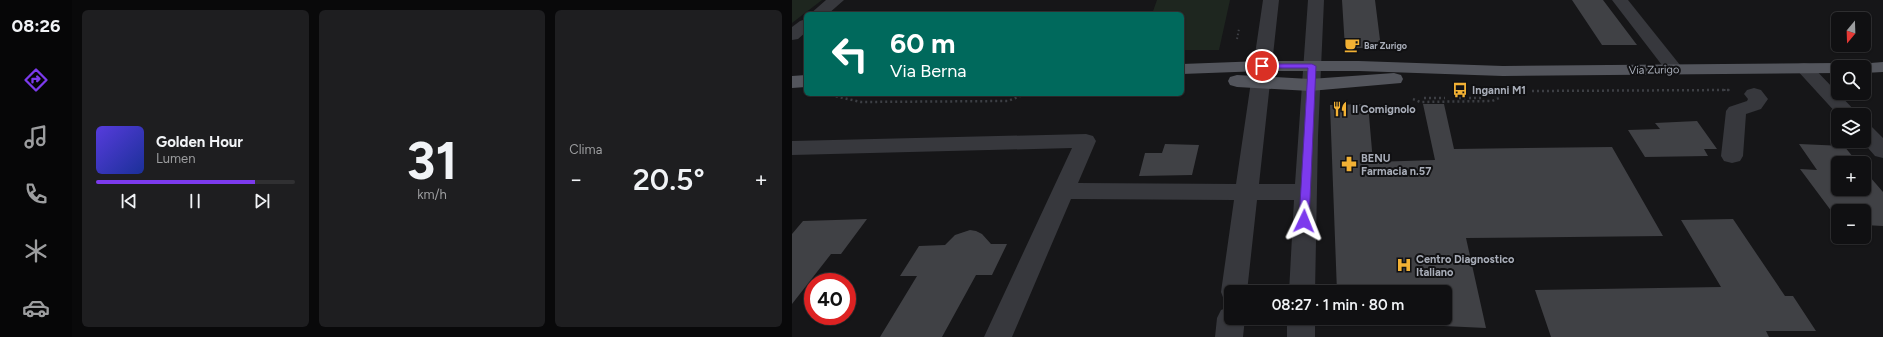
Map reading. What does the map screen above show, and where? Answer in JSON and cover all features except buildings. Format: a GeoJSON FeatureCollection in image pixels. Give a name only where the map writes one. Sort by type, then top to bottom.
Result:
{"type":"FeatureCollection","features":[{"type":"Feature","properties":{"kind":"main road"},"geometry":{"type":"LineString","coordinates":[[1871,68],[1883,67]]}},
{"type":"Feature","properties":{"kind":"main road","name":"Via Zurigo"},"geometry":{"type":"LineString","coordinates":[[1261,73],[1311,75],[1503,71],[1831,68]]}},
{"type":"Feature","properties":{"kind":"main road"},"geometry":{"type":"LineString","coordinates":[[1184,69],[1261,73]]}},
{"type":"Feature","properties":{"kind":"main road"},"geometry":{"type":"LineString","coordinates":[[1184,81],[1261,73]]}},
{"type":"Feature","properties":{"kind":"main road"},"geometry":{"type":"LineString","coordinates":[[792,82],[804,86]]}},
{"type":"Feature","properties":{"kind":"street"},"geometry":{"type":"LineString","coordinates":[[821,12],[836,0]]}},
{"type":"Feature","properties":{"kind":"street"},"geometry":{"type":"LineString","coordinates":[[1235,285],[1271,0]]}},
{"type":"Feature","properties":{"kind":"street"},"geometry":{"type":"LineString","coordinates":[[1302,285],[1305,192],[1316,0]]}},
{"type":"Feature","properties":{"kind":"street"},"geometry":{"type":"LineString","coordinates":[[1620,0],[1674,69]]}},
{"type":"Feature","properties":{"kind":"street"},"geometry":{"type":"LineString","coordinates":[[792,35],[804,26]]}},
{"type":"Feature","properties":{"kind":"street"},"geometry":{"type":"LineString","coordinates":[[1804,68],[1842,108]]}},
{"type":"Feature","properties":{"kind":"street"},"geometry":{"type":"LineString","coordinates":[[1732,156],[1736,111],[1754,104],[1758,99],[1754,94]]}},
{"type":"Feature","properties":{"kind":"street"},"geometry":{"type":"LineString","coordinates":[[1871,138],[1883,151]]}},
{"type":"Feature","properties":{"kind":"street"},"geometry":{"type":"LineString","coordinates":[[792,148],[1086,141],[998,337]]}},
{"type":"Feature","properties":{"kind":"street"},"geometry":{"type":"LineString","coordinates":[[1063,191],[1305,192]]}},
{"type":"Feature","properties":{"kind":"street"},"geometry":{"type":"LineString","coordinates":[[1229,337],[1230,325]]}},
{"type":"Feature","properties":{"kind":"street"},"geometry":{"type":"LineString","coordinates":[[1301,325],[1301,337]]}},
{"type":"Feature","properties":{"kind":"path"},"geometry":{"type":"LineString","coordinates":[[1237,39],[1239,29]]}},
{"type":"Feature","properties":{"kind":"path"},"geometry":{"type":"LineString","coordinates":[[834,96],[861,102],[1008,101],[1020,96]]}},
{"type":"Feature","properties":{"kind":"path"},"geometry":{"type":"LineString","coordinates":[[1424,98],[1445,98]]}},
{"type":"Feature","properties":{"kind":"path"},"geometry":{"type":"LineString","coordinates":[[1459,98],[1482,98]]}},
{"type":"Feature","properties":{"kind":"path"},"geometry":{"type":"LineString","coordinates":[[1413,99],[1420,102],[1492,101],[1498,98]]}},
{"type":"Feature","properties":{"kind":"shaded area"},"geometry":{"type":"Polygon","coordinates":[[[792,0],[822,0],[806,12],[804,12],[804,14],[792,23],[792,0]]]}},
{"type":"Feature","properties":{"kind":"shaded area"},"geometry":{"type":"Polygon","coordinates":[[[1157,0],[1230,0],[1219,50],[1184,50],[1184,12],[1153,12],[1157,0]]]}},
{"type":"Feature","properties":{"kind":"place","name":"Bar Zurigo"},"geometry":{"type":"Point","coordinates":[1352,45]}},
{"type":"Feature","properties":{"kind":"place","name":"Inganni M1"},"geometry":{"type":"Point","coordinates":[1460,90]}},
{"type":"Feature","properties":{"kind":"place","name":"Il Comignolo"},"geometry":{"type":"Point","coordinates":[1340,109]}},
{"type":"Feature","properties":{"kind":"place","name":"BENU Farmacia n.57"},"geometry":{"type":"Point","coordinates":[1349,164]}},
{"type":"Feature","properties":{"kind":"place","name":"Centro Diagnostico Italiano"},"geometry":{"type":"Point","coordinates":[1404,265]}},
{"type":"Feature","properties":{"kind":"route"},"geometry":{"type":"LineString","coordinates":[[1262,66],[1312,66],[1304,221]]}}]}
